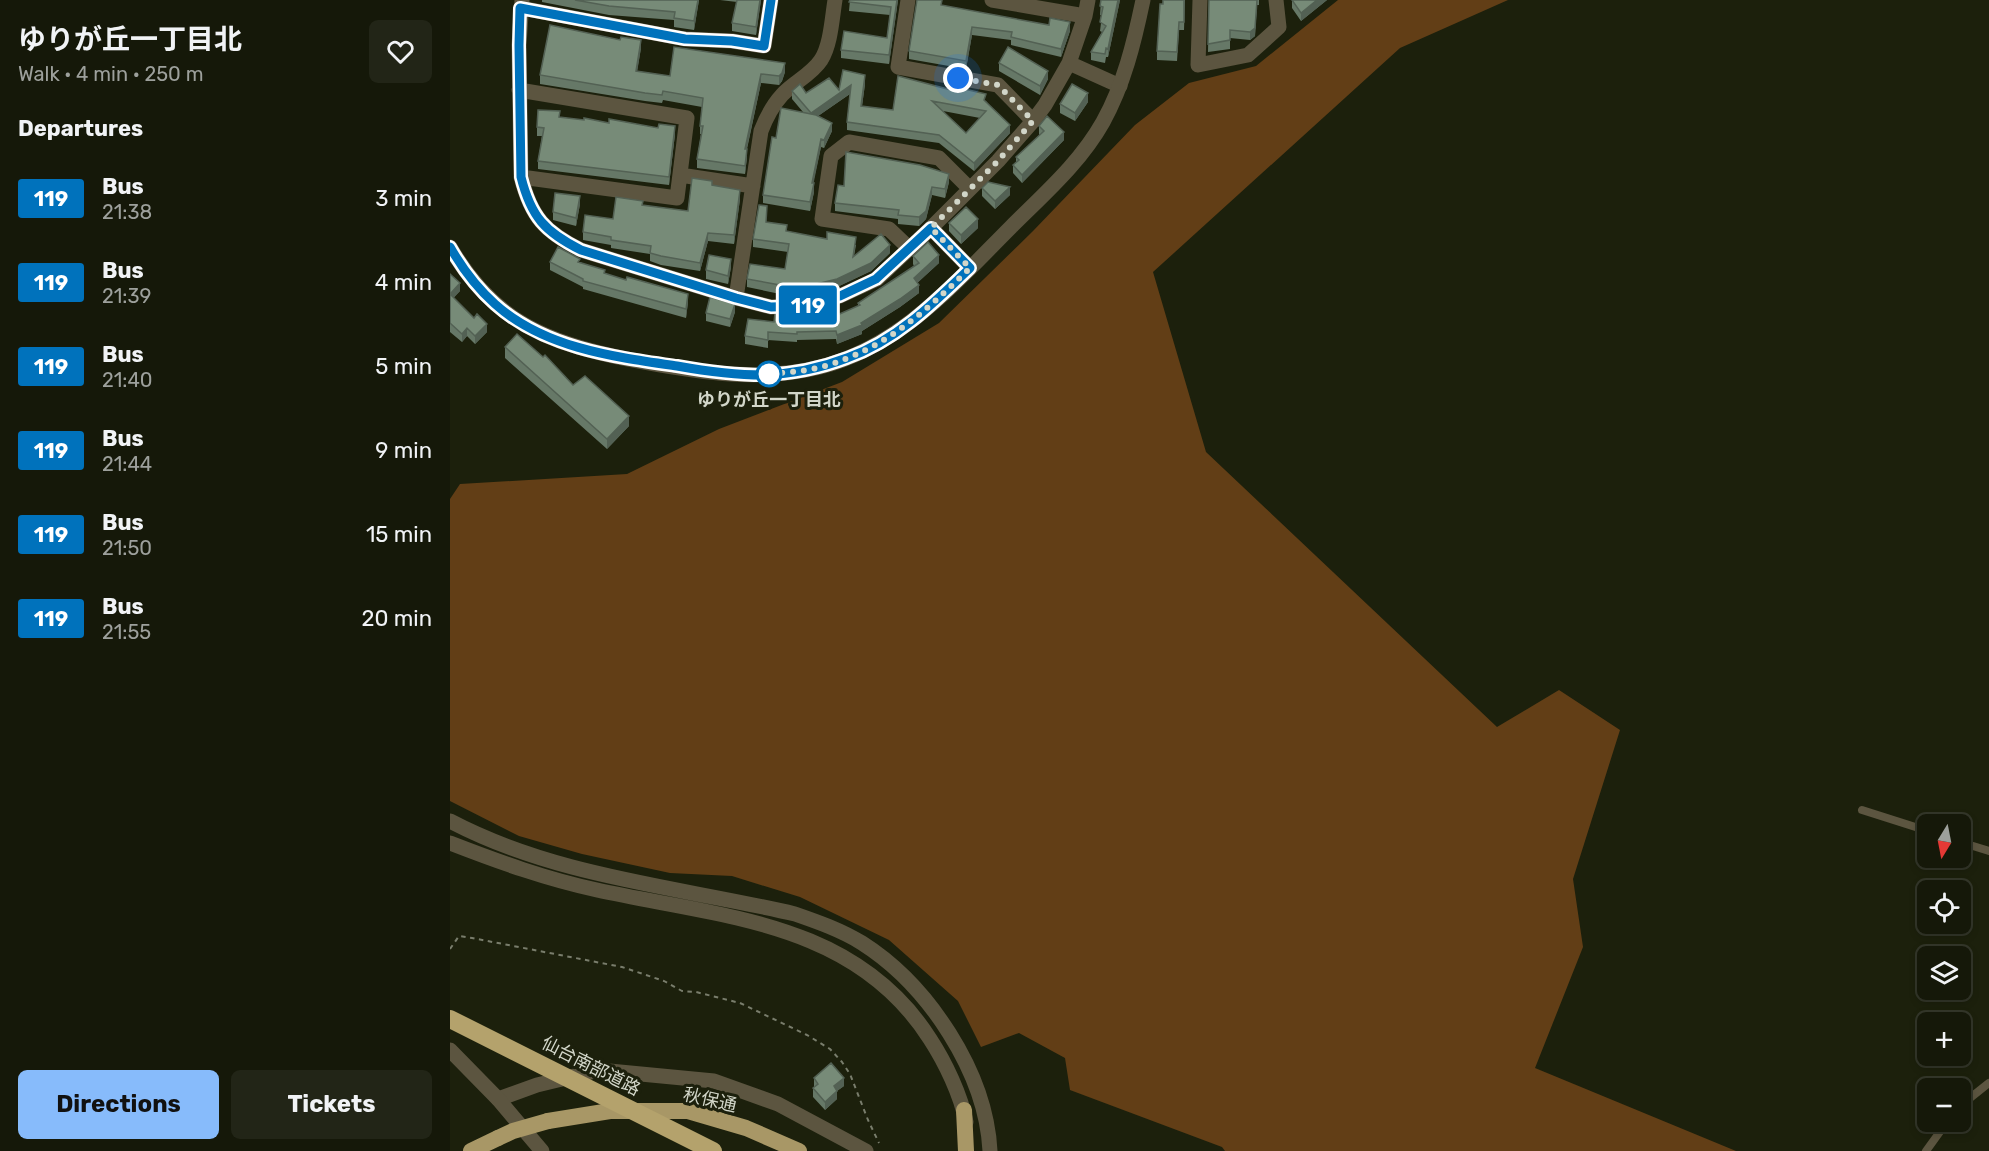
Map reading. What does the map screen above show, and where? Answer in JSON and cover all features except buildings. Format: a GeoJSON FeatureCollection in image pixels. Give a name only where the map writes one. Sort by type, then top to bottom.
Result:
{"type":"FeatureCollection","features":[{"type":"Feature","properties":{"kind":"highway","name":"仙台南部道路"},"geometry":{"type":"LineString","coordinates":[[450,1019],[713,1151]]}},
{"type":"Feature","properties":{"kind":"highway"},"geometry":{"type":"LineString","coordinates":[[964,1110],[966,1151]]}},
{"type":"Feature","properties":{"kind":"highway","name":"秋保通"},"geometry":{"type":"LineString","coordinates":[[471,1151],[513,1131],[548,1121],[610,1111],[688,1111],[746,1128],[799,1151]]}},
{"type":"Feature","properties":{"kind":"street"},"geometry":{"type":"LineString","coordinates":[[771,0],[764,46],[732,41],[685,39],[521,4],[519,90],[521,177],[526,199],[538,220],[558,239],[581,250],[771,307],[802,306],[840,296],[876,279],[970,189],[1033,121],[1046,105],[1069,63],[1088,0]]}},
{"type":"Feature","properties":{"kind":"street"},"geometry":{"type":"LineString","coordinates":[[736,298],[761,131],[770,110],[782,95],[822,59],[830,33],[835,0]]}},
{"type":"Feature","properties":{"kind":"street"},"geometry":{"type":"LineString","coordinates":[[908,0],[898,67],[998,85],[1033,121]]}},
{"type":"Feature","properties":{"kind":"street"},"geometry":{"type":"LineString","coordinates":[[993,0],[1085,16]]}},
{"type":"Feature","properties":{"kind":"street"},"geometry":{"type":"LineString","coordinates":[[450,247],[462,267],[495,304],[516,319],[554,340],[588,351],[737,375],[765,375],[819,368],[850,358],[888,338],[924,312],[1069,169],[1102,123],[1120,86],[1129,61],[1143,0]]}},
{"type":"Feature","properties":{"kind":"street"},"geometry":{"type":"LineString","coordinates":[[1200,0],[1198,65],[1248,55],[1279,27],[1276,0]]}},
{"type":"Feature","properties":{"kind":"street"},"geometry":{"type":"LineString","coordinates":[[1069,63],[1120,86]]}},
{"type":"Feature","properties":{"kind":"street"},"geometry":{"type":"LineString","coordinates":[[519,90],[687,117],[677,198],[521,177]]}},
{"type":"Feature","properties":{"kind":"street"},"geometry":{"type":"LineString","coordinates":[[909,248],[889,229],[822,219],[831,156],[849,142],[939,158],[970,189]]}},
{"type":"Feature","properties":{"kind":"street"},"geometry":{"type":"LineString","coordinates":[[680,175],[753,186]]}},
{"type":"Feature","properties":{"kind":"street"},"geometry":{"type":"LineString","coordinates":[[931,228],[970,268]]}},
{"type":"Feature","properties":{"kind":"street"},"geometry":{"type":"LineString","coordinates":[[450,821],[480,837],[557,864],[795,914],[828,926],[861,943],[890,964],[936,1012],[955,1043],[972,1078],[982,1111],[990,1151]]}},
{"type":"Feature","properties":{"kind":"street"},"geometry":{"type":"LineString","coordinates":[[450,843],[532,874],[596,890],[751,920],[798,935],[837,951],[868,971],[918,1020],[940,1055],[964,1110],[972,1151]]}},
{"type":"Feature","properties":{"kind":"street"},"geometry":{"type":"LineString","coordinates":[[450,1050],[498,1099],[542,1151]]}},
{"type":"Feature","properties":{"kind":"street"},"geometry":{"type":"LineString","coordinates":[[498,1099],[537,1085],[599,1070],[714,1081],[778,1104],[873,1148]]}},
{"type":"Feature","properties":{"kind":"lane"},"geometry":{"type":"LineString","coordinates":[[1862,810],[1917,828]]}},
{"type":"Feature","properties":{"kind":"lane"},"geometry":{"type":"LineString","coordinates":[[1971,845],[1989,851]]}},
{"type":"Feature","properties":{"kind":"lane"},"geometry":{"type":"LineString","coordinates":[[1971,1097],[1989,1083]]}},
{"type":"Feature","properties":{"kind":"lane"},"geometry":{"type":"LineString","coordinates":[[1926,1151],[1940,1132]]}},
{"type":"Feature","properties":{"kind":"path"},"geometry":{"type":"LineString","coordinates":[[450,949],[459,936],[622,967],[664,981],[682,991],[721,997],[759,1011],[830,1049],[842,1062],[850,1074],[873,1148]]}},
{"type":"Feature","properties":{"kind":"shaded area"},"geometry":{"type":"Polygon","coordinates":[[[1338,0],[1508,0],[1400,48],[1153,272],[1206,452],[1497,727],[1559,690],[1620,730],[1573,879],[1583,947],[1535,1068],[1736,1151],[1225,1151],[1222,1147],[1070,1090],[1065,1058],[1019,1033],[981,1047],[958,1001],[889,940],[800,897],[732,876],[670,873],[582,854],[519,836],[450,801],[450,499],[460,484],[627,474],[719,429],[842,382],[939,323],[1033,231],[1135,125],[1189,83],[1256,66],[1338,0]]]}},
{"type":"Feature","properties":{"kind":"bus line","name":"119"},"geometry":{"type":"LineString","coordinates":[[450,247],[462,267],[495,304],[516,319],[554,340],[588,351],[706,371],[737,375],[765,375],[819,368],[850,358],[888,338],[924,312],[970,268],[931,228],[876,279],[840,296],[802,306],[771,307],[581,250],[558,239],[538,220],[526,199],[521,177],[520,8],[685,39],[732,41],[764,46],[771,0]]}},
{"type":"Feature","properties":{"kind":"place","name":"ゆりが丘一丁目北"},"geometry":{"type":"Point","coordinates":[769,374]}},
{"type":"Feature","properties":{"kind":"route"},"geometry":{"type":"LineString","coordinates":[[769,374],[765,375],[819,368],[850,358],[888,338],[924,312],[970,268],[931,228],[998,161],[1033,121],[998,85],[958,78]]}}]}
